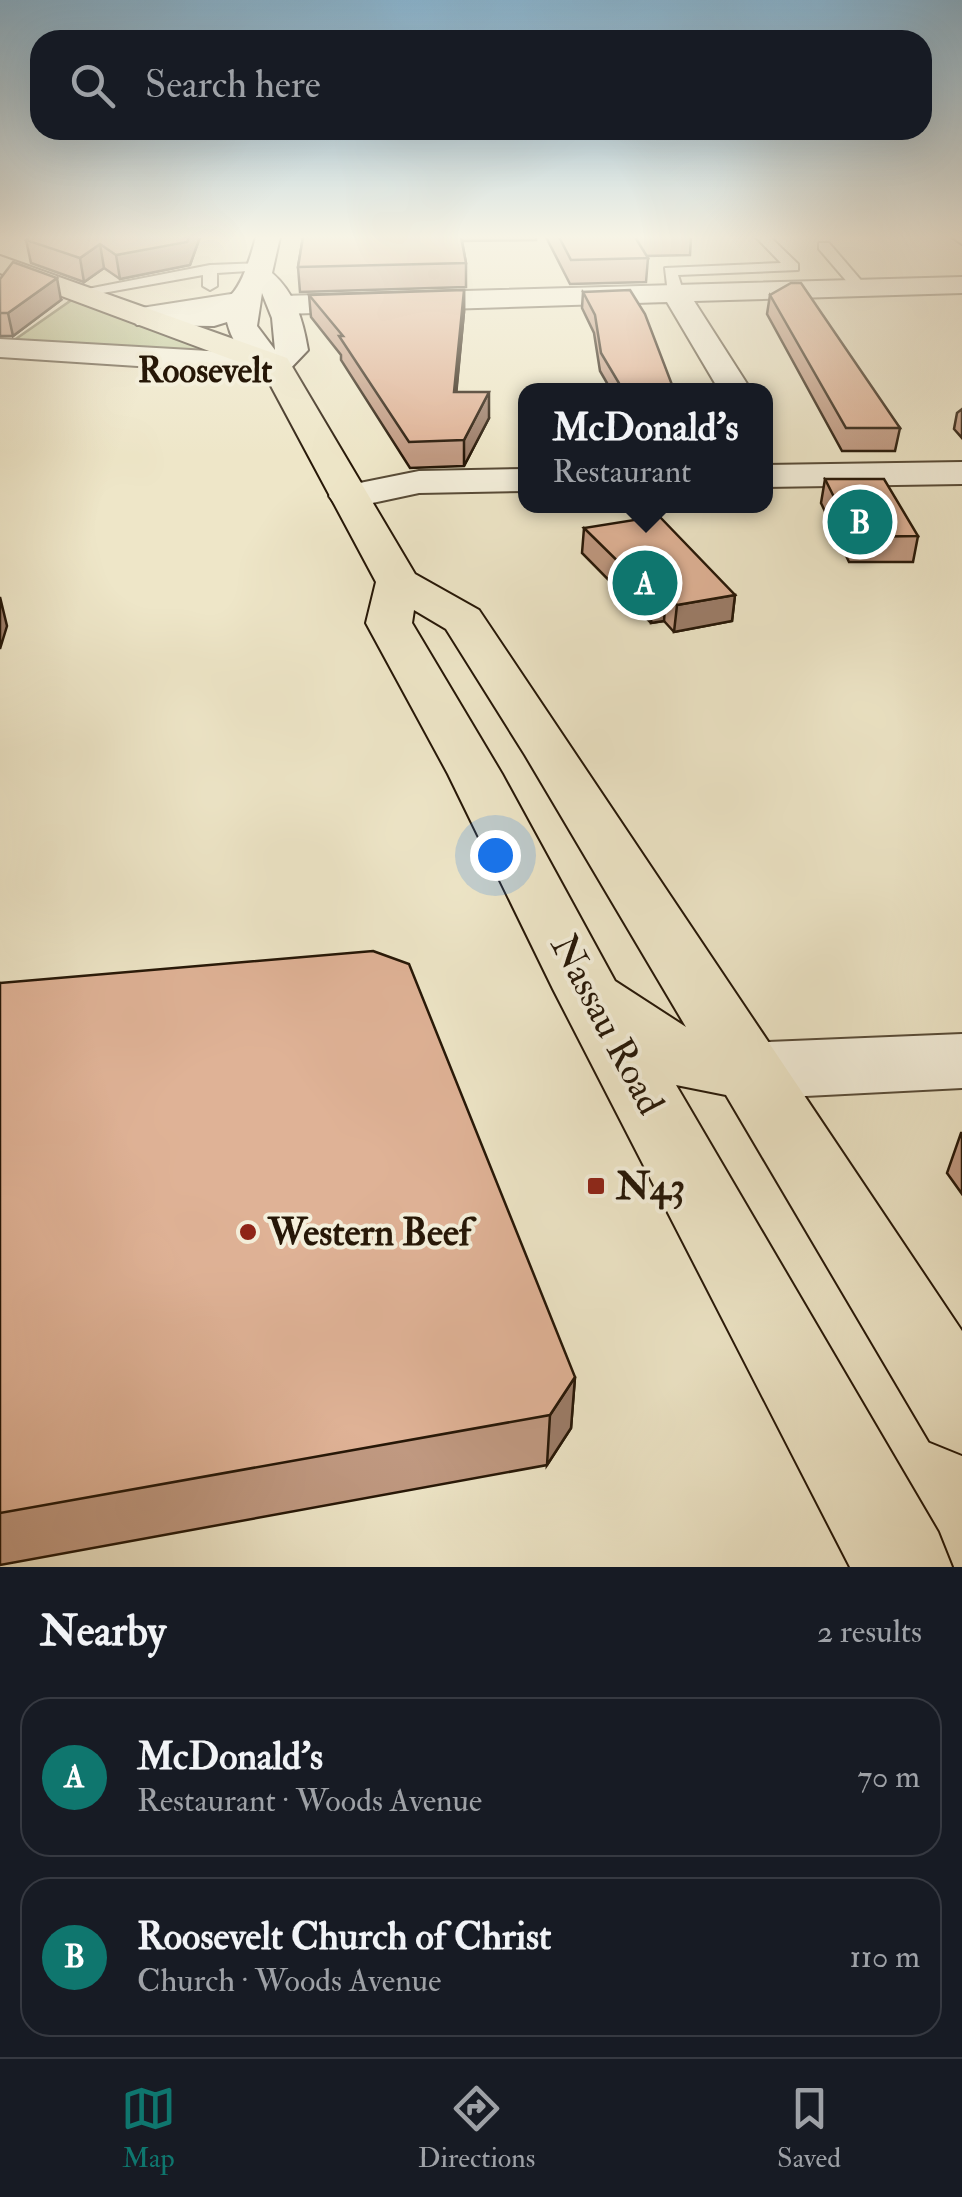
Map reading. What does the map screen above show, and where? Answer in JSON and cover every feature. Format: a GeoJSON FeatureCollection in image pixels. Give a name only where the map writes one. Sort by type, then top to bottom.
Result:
{"type":"FeatureCollection","features":[{"type":"Feature","properties":{"kind":"main road"},"geometry":{"type":"LineString","coordinates":[[122,310],[276,365],[398,582],[463,620],[544,742],[962,1410]]}},
{"type":"Feature","properties":{"kind":"main road","name":"Nassau Road"},"geometry":{"type":"LineString","coordinates":[[398,582],[389,624],[475,774],[586,989],[903,1567]]}},
{"type":"Feature","properties":{"kind":"main road"},"geometry":{"type":"LineString","coordinates":[[586,989],[638,1033],[690,1062],[747,1071]]}},
{"type":"Feature","properties":{"kind":"street"},"geometry":{"type":"LineString","coordinates":[[141,317],[214,318],[223,310]]}},
{"type":"Feature","properties":{"kind":"street"},"geometry":{"type":"LineString","coordinates":[[245,310],[242,320],[250,348],[276,365]]}},
{"type":"Feature","properties":{"kind":"street"},"geometry":{"type":"LineString","coordinates":[[0,348],[276,365],[293,350],[283,310]]}},
{"type":"Feature","properties":{"kind":"street"},"geometry":{"type":"LineString","coordinates":[[686,310],[730,383]]}},
{"type":"Feature","properties":{"kind":"street"},"geometry":{"type":"LineString","coordinates":[[775,476],[962,473]]}},
{"type":"Feature","properties":{"kind":"street"},"geometry":{"type":"LineString","coordinates":[[349,496],[419,482],[518,480]]}},
{"type":"Feature","properties":{"kind":"street"},"geometry":{"type":"LineString","coordinates":[[747,1071],[962,1061]]}},
{"type":"Feature","properties":{"kind":"lane"},"geometry":{"type":"LineString","coordinates":[[141,317],[167,310]]}},
{"type":"Feature","properties":{"kind":"green space"},"geometry":{"type":"Polygon","coordinates":[[[57,310],[104,310],[220,351],[204,358],[3,348],[57,310]]]}},
{"type":"Feature","properties":{"kind":"building"},"geometry":{"type":"Polygon","coordinates":[[[322,310],[462,310],[454,392],[489,392],[464,440],[409,442],[339,336],[343,336],[322,310]]]}},
{"type":"Feature","properties":{"kind":"building"},"geometry":{"type":"Polygon","coordinates":[[[592,310],[643,310],[671,383],[619,383],[601,353],[592,310]]]}},
{"type":"Feature","properties":{"kind":"building"},"geometry":{"type":"Polygon","coordinates":[[[779,310],[820,310],[900,428],[846,428],[779,310]]]}},
{"type":"Feature","properties":{"kind":"building"},"geometry":{"type":"Polygon","coordinates":[[[825,479],[884,479],[918,536],[854,537],[825,479]]]}},
{"type":"Feature","properties":{"kind":"building"},"geometry":{"type":"Polygon","coordinates":[[[659,516],[735,595],[677,605],[666,594],[653,596],[584,528],[659,516]]]}},
{"type":"Feature","properties":{"kind":"building","name":"Western Beef"},"geometry":{"type":"Polygon","coordinates":[[[373,951],[409,964],[575,1377],[550,1415],[0,1513],[0,983],[373,951]]]}},
{"type":"Feature","properties":{"kind":"place","name":"Roosevelt Church of Christ"},"geometry":{"type":"Point","coordinates":[860,522]}},
{"type":"Feature","properties":{"kind":"place","name":"McDonald's"},"geometry":{"type":"Point","coordinates":[645,583]}},
{"type":"Feature","properties":{"kind":"place","name":"N43"},"geometry":{"type":"Point","coordinates":[596,1186]}},
{"type":"Feature","properties":{"kind":"place","name":"Western Beef"},"geometry":{"type":"Point","coordinates":[248,1232]}},
{"type":"Feature","properties":{"kind":"district","name":"Roosevelt"},"geometry":{"type":"Point","coordinates":[205,370]}}]}
